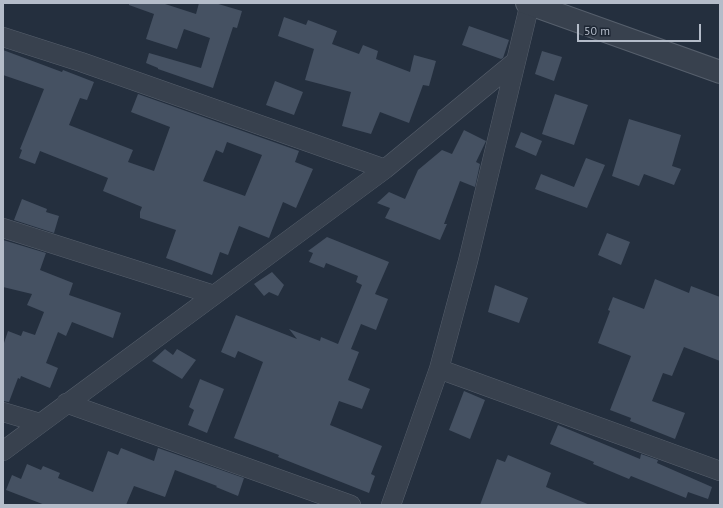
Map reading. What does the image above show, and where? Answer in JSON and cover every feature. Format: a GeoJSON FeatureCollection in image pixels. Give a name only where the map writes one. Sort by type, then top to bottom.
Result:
{"type":"FeatureCollection","features":[{"type":"Feature","properties":{"kind":"street"},"geometry":{"type":"LineString","coordinates":[[391,505],[439,369],[468,261],[529,3],[720,72]]}},
{"type":"Feature","properties":{"kind":"street"},"geometry":{"type":"LineString","coordinates":[[3,38],[81,62],[385,169]]}},
{"type":"Feature","properties":{"kind":"street"},"geometry":{"type":"LineString","coordinates":[[3,451],[66,403],[385,169],[516,61]]}},
{"type":"Feature","properties":{"kind":"street"},"geometry":{"type":"LineString","coordinates":[[3,228],[214,295]]}},
{"type":"Feature","properties":{"kind":"street"},"geometry":{"type":"LineString","coordinates":[[439,369],[720,471]]}},
{"type":"Feature","properties":{"kind":"street"},"geometry":{"type":"LineString","coordinates":[[66,403],[351,505]]}},
{"type":"Feature","properties":{"kind":"street"},"geometry":{"type":"LineString","coordinates":[[3,412],[40,423]]}},
{"type":"Feature","properties":{"kind":"building"},"geometry":{"type":"Polygon","coordinates":[[[129,3],[162,3],[196,14],[199,3],[215,3],[242,11],[237,28],[233,27],[213,88],[158,69],[146,63],[149,53],[201,68],[210,38],[184,29],[177,49],[146,39],[154,14],[129,5],[129,3]]]}},
{"type":"Feature","properties":{"kind":"building"},"geometry":{"type":"Polygon","coordinates":[[[284,17],[306,25],[308,20],[337,31],[332,44],[359,54],[363,45],[378,51],[376,59],[410,72],[414,55],[436,61],[429,86],[423,85],[409,123],[380,112],[371,134],[342,126],[351,92],[305,80],[314,49],[278,36],[284,17]]]}},
{"type":"Feature","properties":{"kind":"building"},"geometry":{"type":"Polygon","coordinates":[[[469,26],[509,40],[503,58],[501,59],[462,45],[469,26]]]}},
{"type":"Feature","properties":{"kind":"building"},"geometry":{"type":"Polygon","coordinates":[[[3,50],[94,82],[87,100],[80,98],[69,125],[133,150],[128,162],[154,171],[170,127],[131,112],[138,94],[299,151],[295,162],[313,169],[296,208],[283,202],[269,238],[239,226],[228,255],[220,252],[212,275],[166,258],[176,230],[140,218],[142,207],[103,191],[108,178],[40,151],[35,164],[19,158],[22,150],[20,149],[44,89],[3,75],[3,50]],[[227,142],[223,153],[216,150],[203,181],[245,196],[262,155],[227,142]]]}},
{"type":"Feature","properties":{"kind":"building"},"geometry":{"type":"Polygon","coordinates":[[[542,51],[562,57],[554,81],[535,74],[542,51]]]}},
{"type":"Feature","properties":{"kind":"building"},"geometry":{"type":"Polygon","coordinates":[[[275,81],[303,92],[294,115],[266,105],[275,81]]]}},
{"type":"Feature","properties":{"kind":"building"},"geometry":{"type":"Polygon","coordinates":[[[555,94],[588,105],[574,145],[542,134],[555,94]]]}},
{"type":"Feature","properties":{"kind":"building"},"geometry":{"type":"Polygon","coordinates":[[[629,119],[681,135],[672,166],[681,169],[674,185],[644,174],[639,186],[612,176],[629,119]]]}},
{"type":"Feature","properties":{"kind":"building"},"geometry":{"type":"Polygon","coordinates":[[[464,130],[486,141],[476,162],[480,164],[475,187],[460,181],[444,224],[447,224],[440,240],[385,218],[390,208],[377,203],[389,192],[405,199],[418,170],[442,150],[452,154],[464,130]]]}},
{"type":"Feature","properties":{"kind":"building"},"geometry":{"type":"Polygon","coordinates":[[[521,132],[542,141],[536,156],[515,147],[521,132]]]}},
{"type":"Feature","properties":{"kind":"building"},"geometry":{"type":"Polygon","coordinates":[[[586,158],[605,165],[587,208],[535,189],[541,174],[574,187],[586,158]]]}},
{"type":"Feature","properties":{"kind":"building"},"geometry":{"type":"Polygon","coordinates":[[[22,199],[47,209],[46,212],[59,216],[54,233],[14,220],[22,199]]]}},
{"type":"Feature","properties":{"kind":"building"},"geometry":{"type":"Polygon","coordinates":[[[607,233],[630,242],[621,265],[598,255],[607,233]]]}},
{"type":"Feature","properties":{"kind":"building"},"geometry":{"type":"Polygon","coordinates":[[[327,237],[389,262],[375,294],[388,299],[376,330],[361,324],[351,349],[359,352],[348,380],[370,389],[362,409],[339,401],[330,425],[382,446],[371,474],[375,476],[369,493],[278,457],[279,455],[234,438],[263,362],[238,351],[235,358],[221,352],[236,315],[297,339],[289,329],[320,341],[321,337],[338,344],[362,285],[356,282],[358,276],[326,263],[324,268],[309,262],[313,253],[308,251],[327,237]]]}},
{"type":"Feature","properties":{"kind":"building"},"geometry":{"type":"Polygon","coordinates":[[[3,240],[46,253],[40,270],[73,283],[69,295],[121,313],[113,338],[72,322],[66,336],[58,332],[46,363],[58,368],[50,388],[21,376],[20,379],[18,378],[9,402],[3,401],[3,346],[8,331],[21,336],[23,331],[35,335],[44,312],[27,305],[32,294],[3,287],[3,240]]]}},
{"type":"Feature","properties":{"kind":"building"},"geometry":{"type":"Polygon","coordinates":[[[272,272],[284,285],[278,296],[269,292],[264,296],[254,284],[272,272]]]}},
{"type":"Feature","properties":{"kind":"building"},"geometry":{"type":"Polygon","coordinates":[[[655,279],[689,293],[691,286],[720,297],[720,361],[684,347],[672,376],[663,373],[652,401],[685,413],[675,439],[630,421],[631,418],[610,410],[631,356],[598,343],[610,311],[608,310],[613,297],[644,309],[655,279]]]}},
{"type":"Feature","properties":{"kind":"building"},"geometry":{"type":"Polygon","coordinates":[[[495,285],[528,298],[519,323],[488,312],[495,285]]]}},
{"type":"Feature","properties":{"kind":"building"},"geometry":{"type":"Polygon","coordinates":[[[165,349],[173,355],[177,349],[196,360],[182,379],[152,361],[165,349]]]}},
{"type":"Feature","properties":{"kind":"building"},"geometry":{"type":"Polygon","coordinates":[[[200,379],[224,389],[207,433],[188,425],[194,410],[189,407],[200,379]]]}},
{"type":"Feature","properties":{"kind":"building"},"geometry":{"type":"Polygon","coordinates":[[[464,391],[485,400],[470,439],[449,430],[464,391]]]}},
{"type":"Feature","properties":{"kind":"building"},"geometry":{"type":"Polygon","coordinates":[[[558,425],[640,459],[641,454],[658,460],[657,463],[712,487],[708,499],[688,492],[686,498],[631,476],[629,479],[593,464],[594,462],[550,444],[558,425]]]}},
{"type":"Feature","properties":{"kind":"building"},"geometry":{"type":"Polygon","coordinates":[[[121,448],[154,461],[158,448],[244,478],[238,496],[216,487],[217,486],[175,470],[165,497],[134,486],[126,505],[45,505],[6,490],[12,475],[21,479],[27,464],[41,470],[43,466],[60,473],[58,478],[93,492],[108,451],[118,455],[121,448]]]}},
{"type":"Feature","properties":{"kind":"building"},"geometry":{"type":"Polygon","coordinates":[[[508,455],[551,473],[546,487],[590,505],[480,505],[497,459],[505,462],[508,455]]]}}]}
